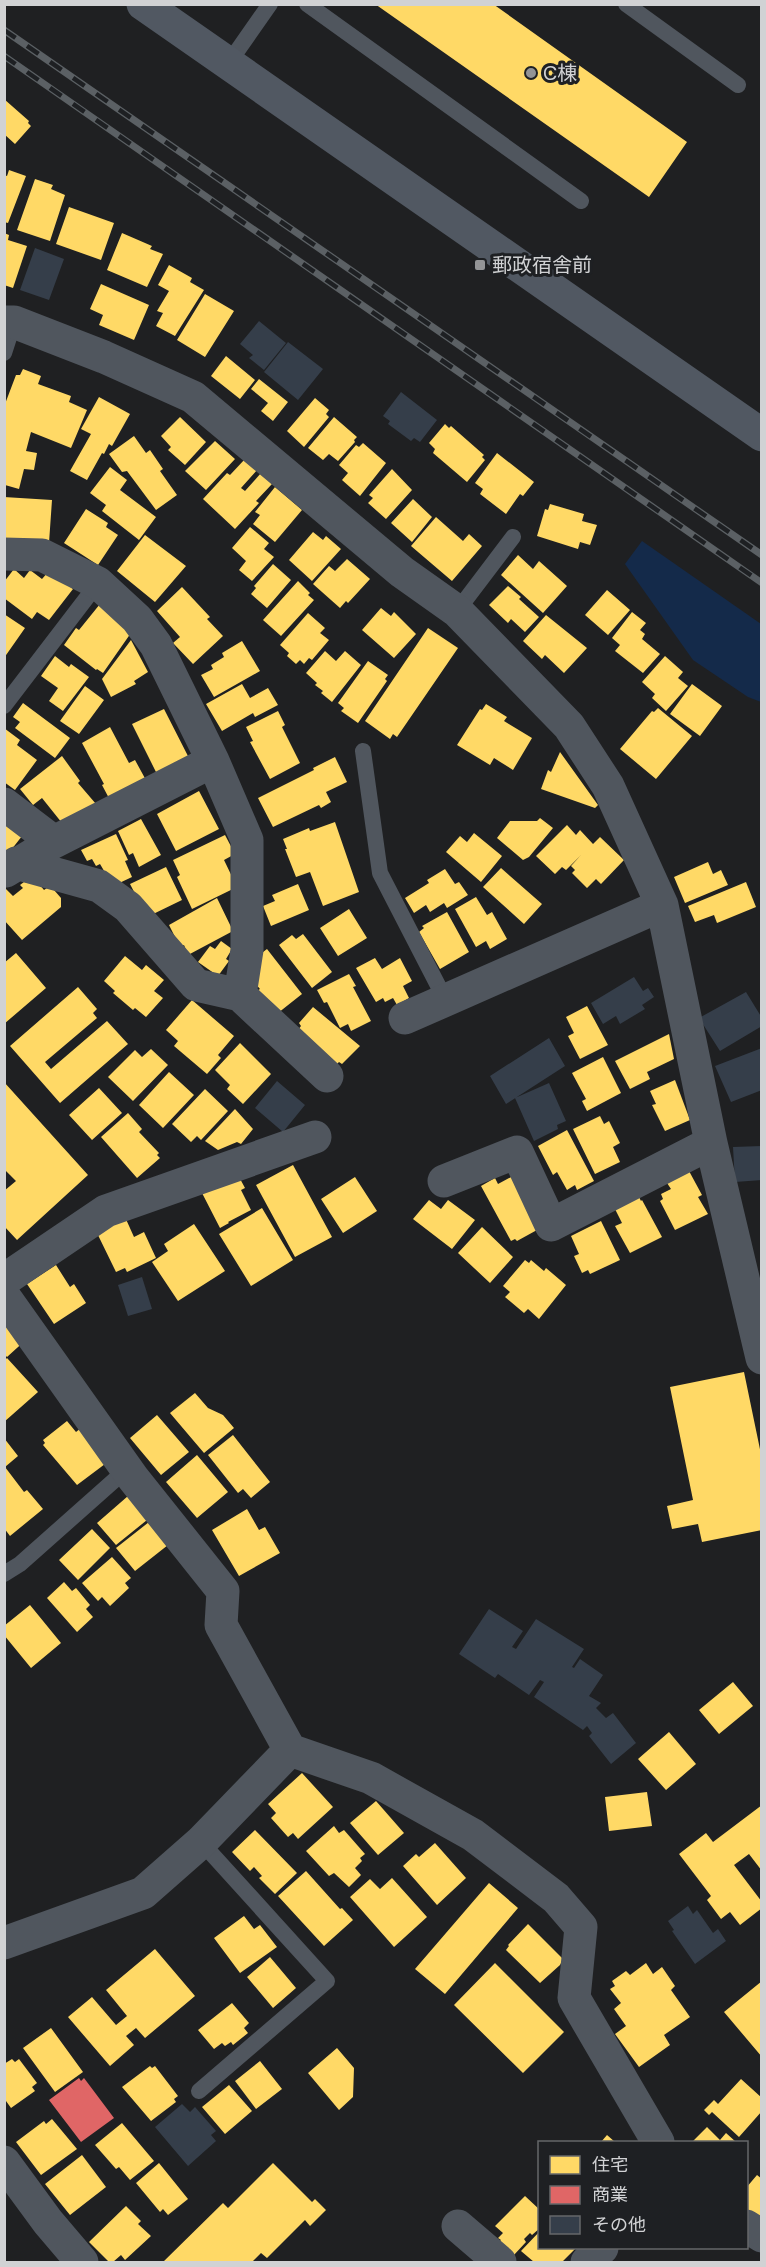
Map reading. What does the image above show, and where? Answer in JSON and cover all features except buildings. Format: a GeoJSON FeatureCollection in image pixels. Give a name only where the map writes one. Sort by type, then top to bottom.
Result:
{"type":"FeatureCollection","features":[{"type":"Feature","properties":{"kind":"street"},"geometry":{"type":"LineString","coordinates":[[143,4],[762,435]]}},
{"type":"Feature","properties":{"kind":"street"},"geometry":{"type":"LineString","coordinates":[[9,322],[104,357],[193,397],[402,572],[457,611],[569,726],[608,786],[662,905],[711,1143],[762,1359]]}},
{"type":"Feature","properties":{"kind":"street"},"geometry":{"type":"LineString","coordinates":[[4,554],[42,555],[98,583],[137,619],[156,645],[213,761],[247,840],[247,951],[240,995]]}},
{"type":"Feature","properties":{"kind":"street"},"geometry":{"type":"LineString","coordinates":[[10,867],[213,761]]}},
{"type":"Feature","properties":{"kind":"street"},"geometry":{"type":"LineString","coordinates":[[4,804],[54,842]]}},
{"type":"Feature","properties":{"kind":"street"},"geometry":{"type":"LineString","coordinates":[[10,867],[99,886],[128,907],[196,985],[240,995],[327,1076]]}},
{"type":"Feature","properties":{"kind":"street"},"geometry":{"type":"LineString","coordinates":[[405,1018],[662,905]]}},
{"type":"Feature","properties":{"kind":"street"},"geometry":{"type":"LineString","coordinates":[[4,1280],[106,1211],[315,1137]]}},
{"type":"Feature","properties":{"kind":"street"},"geometry":{"type":"LineString","coordinates":[[444,1181],[517,1152],[551,1225],[711,1143]]}},
{"type":"Feature","properties":{"kind":"street"},"geometry":{"type":"LineString","coordinates":[[4,1296],[127,1469],[223,1591],[221,1625],[290,1750],[371,1778],[473,1835],[556,1898],[580,1927],[574,1998],[657,2141]]}},
{"type":"Feature","properties":{"kind":"street"},"geometry":{"type":"LineString","coordinates":[[4,1943],[143,1893],[201,1842],[290,1750]]}},
{"type":"Feature","properties":{"kind":"street"},"geometry":{"type":"LineString","coordinates":[[4,2162],[48,2223],[82,2262]]}},
{"type":"Feature","properties":{"kind":"street"},"geometry":{"type":"LineString","coordinates":[[458,2226],[500,2262]]}},
{"type":"Feature","properties":{"kind":"street"},"geometry":{"type":"LineString","coordinates":[[748,2227],[762,2236]]}},
{"type":"Feature","properties":{"kind":"street"},"geometry":{"type":"LineString","coordinates":[[587,2262],[600,2249]]}},
{"type":"Feature","properties":{"kind":"lane"},"geometry":{"type":"LineString","coordinates":[[228,64],[270,4]]}},
{"type":"Feature","properties":{"kind":"lane"},"geometry":{"type":"LineString","coordinates":[[307,4],[581,201]]}},
{"type":"Feature","properties":{"kind":"lane"},"geometry":{"type":"LineString","coordinates":[[626,4],[738,85]]}},
{"type":"Feature","properties":{"kind":"lane"},"geometry":{"type":"LineString","coordinates":[[4,354],[9,322]]}},
{"type":"Feature","properties":{"kind":"lane"},"geometry":{"type":"LineString","coordinates":[[457,611],[513,537]]}},
{"type":"Feature","properties":{"kind":"lane"},"geometry":{"type":"LineString","coordinates":[[4,706],[98,583]]}},
{"type":"Feature","properties":{"kind":"lane"},"geometry":{"type":"LineString","coordinates":[[363,751],[380,873],[445,999]]}},
{"type":"Feature","properties":{"kind":"lane"},"geometry":{"type":"LineString","coordinates":[[4,1574],[20,1564],[127,1469]]}},
{"type":"Feature","properties":{"kind":"lane"},"geometry":{"type":"LineString","coordinates":[[199,2091],[327,1981],[201,1842]]}},
{"type":"Feature","properties":{"kind":"shaded area"},"geometry":{"type":"Polygon","coordinates":[[[642,541],[761,624],[761,702],[748,697],[693,660],[625,564],[642,541]]]}},
{"type":"Feature","properties":{"kind":"railway"},"geometry":{"type":"LineString","coordinates":[[4,30],[762,555]]}},
{"type":"Feature","properties":{"kind":"railway"},"geometry":{"type":"LineString","coordinates":[[4,56],[762,583]]}},
{"type":"Feature","properties":{"kind":"place","name":"C棟"},"geometry":{"type":"Point","coordinates":[531,73]}},
{"type":"Feature","properties":{"kind":"place","name":"郵政宿舎前"},"geometry":{"type":"Point","coordinates":[480,265]}}]}
